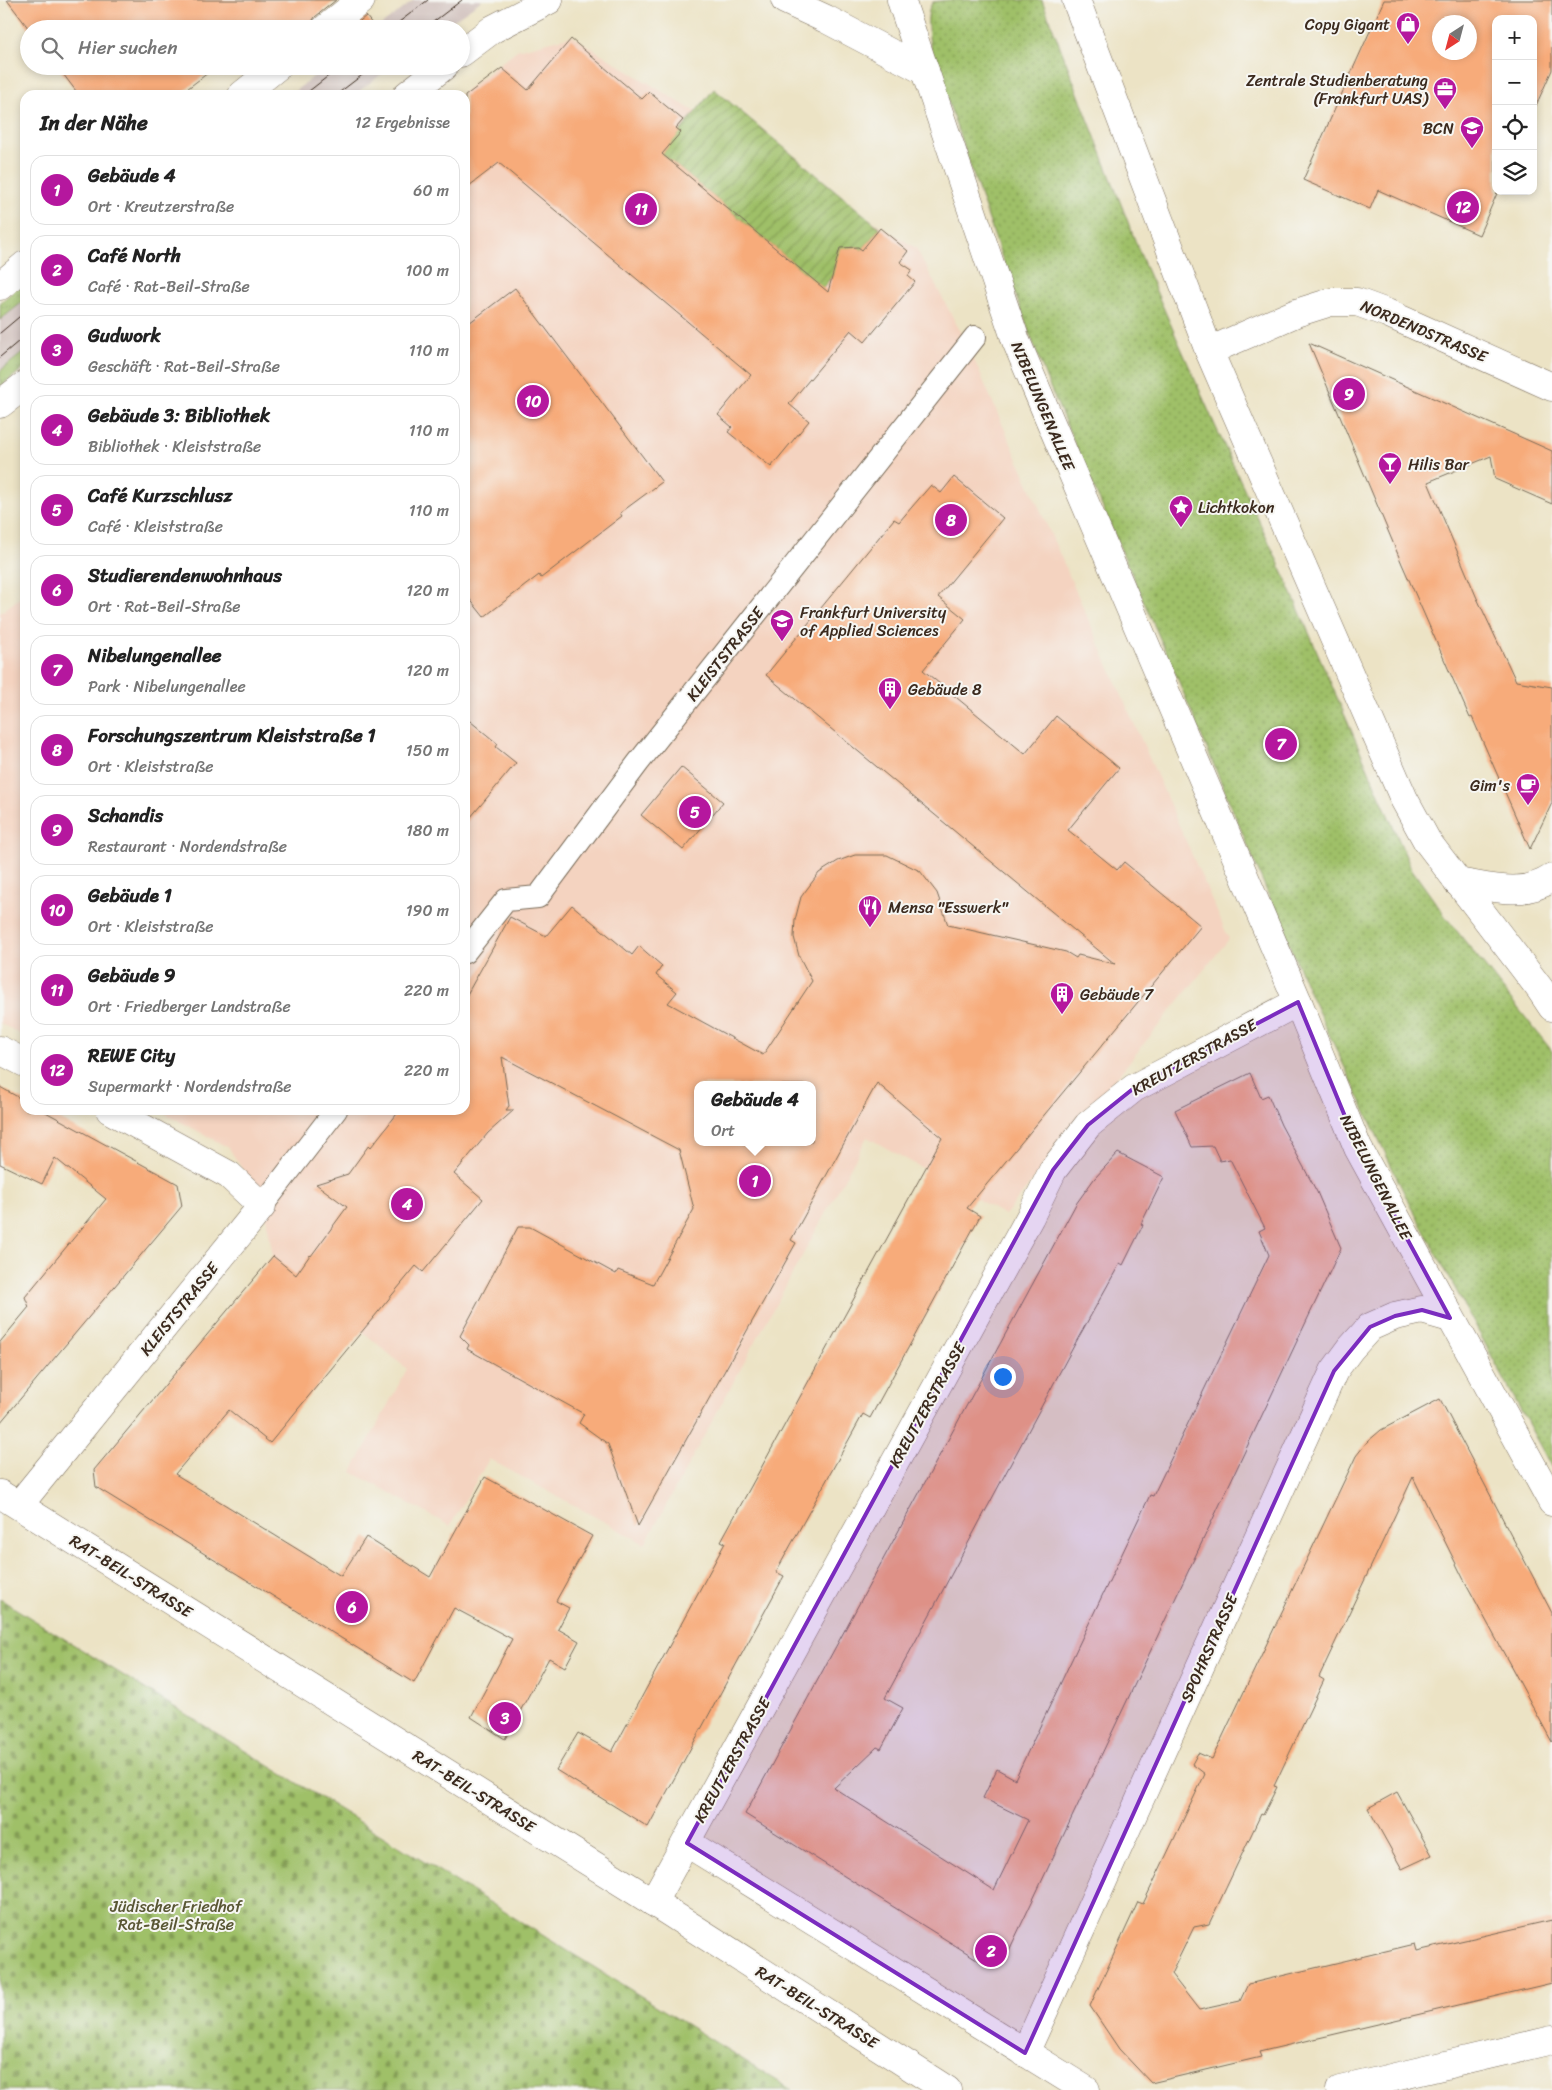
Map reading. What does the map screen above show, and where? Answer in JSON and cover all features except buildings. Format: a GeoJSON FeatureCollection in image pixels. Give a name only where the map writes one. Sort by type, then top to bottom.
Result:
{"type":"FeatureCollection","features":[{"type":"Feature","properties":{"kind":"main road"},"geometry":{"type":"LineString","coordinates":[[336,20],[361,0]]}},
{"type":"Feature","properties":{"kind":"main road"},"geometry":{"type":"LineString","coordinates":[[470,46],[493,29],[549,0]]}},
{"type":"Feature","properties":{"kind":"main road"},"geometry":{"type":"LineString","coordinates":[[786,0],[925,71]]}},
{"type":"Feature","properties":{"kind":"main road","name":"NIBELUNGENALLEE"},"geometry":{"type":"LineString","coordinates":[[901,0],[1016,341],[1298,1002],[1358,1148],[1552,1502]]}},
{"type":"Feature","properties":{"kind":"main road"},"geometry":{"type":"LineString","coordinates":[[1076,0],[1210,351],[1404,799],[1427,841],[1552,1007]]}},
{"type":"Feature","properties":{"kind":"main road"},"geometry":{"type":"LineString","coordinates":[[248,90],[267,75]]}},
{"type":"Feature","properties":{"kind":"main road"},"geometry":{"type":"LineString","coordinates":[[413,90],[432,75]]}},
{"type":"Feature","properties":{"kind":"main road"},"geometry":{"type":"LineString","coordinates":[[0,286],[20,269]]}},
{"type":"Feature","properties":{"kind":"main road","name":"NORDENDSTRASSE"},"geometry":{"type":"LineString","coordinates":[[1210,351],[1296,313],[1331,302],[1357,302],[1388,313],[1552,387]]}},
{"type":"Feature","properties":{"kind":"main road"},"geometry":{"type":"LineString","coordinates":[[0,404],[20,389]]}},
{"type":"Feature","properties":{"kind":"main road"},"geometry":{"type":"LineString","coordinates":[[1457,882],[1516,891],[1543,884],[1552,878]]}},
{"type":"Feature","properties":{"kind":"main road","name":"KREUTZERSTRASSE"},"geometry":{"type":"LineString","coordinates":[[653,1902],[1030,1217],[1053,1170],[1088,1125],[1134,1088],[1298,1002]]}},
{"type":"Feature","properties":{"kind":"main road"},"geometry":{"type":"LineString","coordinates":[[0,1050],[20,1060]]}},
{"type":"Feature","properties":{"kind":"main road"},"geometry":{"type":"LineString","coordinates":[[119,1115],[229,1175],[262,1206]]}},
{"type":"Feature","properties":{"kind":"main road","name":"KLEISTSTRASSE"},"geometry":{"type":"LineString","coordinates":[[9,1500],[262,1206]]}},
{"type":"Feature","properties":{"kind":"main road","name":"SPOHRSTRASSE"},"geometry":{"type":"LineString","coordinates":[[1025,2053],[1334,1371],[1350,1348],[1370,1327],[1395,1316],[1422,1310],[1450,1318]]}},
{"type":"Feature","properties":{"kind":"main road","name":"RAT-BEIL-STRASSE"},"geometry":{"type":"LineString","coordinates":[[9,1500],[653,1902],[947,2090]]}},
{"type":"Feature","properties":{"kind":"main road"},"geometry":{"type":"LineString","coordinates":[[687,1843],[1086,2090]]}},
{"type":"Feature","properties":{"kind":"main road"},"geometry":{"type":"LineString","coordinates":[[1340,2090],[1552,2040]]}},
{"type":"Feature","properties":{"kind":"street","name":"KLEISTSTRASSE"},"geometry":{"type":"LineString","coordinates":[[470,946],[506,900],[538,897],[638,763],[975,337]]}},
{"type":"Feature","properties":{"kind":"street","name":"KLEISTSTRASSE"},"geometry":{"type":"LineString","coordinates":[[262,1206],[332,1115]]}},
{"type":"Feature","properties":{"kind":"highlighted area"},"geometry":{"type":"Polygon","coordinates":[[[1298,1002],[1358,1148],[1450,1318],[1422,1310],[1395,1316],[1370,1327],[1334,1371],[1025,2053],[687,1843],[1053,1170],[1088,1125],[1134,1088],[1298,1002]]]}},
{"type":"Feature","properties":{"kind":"shaded area"},"geometry":{"type":"Polygon","coordinates":[[[414,0],[482,0],[454,20],[388,20],[414,0]]]}},
{"type":"Feature","properties":{"kind":"shaded area","name":"Frankfurt University of Applied Sciences"},"geometry":{"type":"Polygon","coordinates":[[[572,36],[916,248],[968,346],[1229,939],[1005,1215],[867,1137],[645,1544],[489,1459],[450,1526],[352,1472],[407,1369],[273,1256],[264,1204],[229,1148],[168,1115],[470,1115],[470,90],[466,90],[517,50],[572,36]]]}},
{"type":"Feature","properties":{"kind":"shaded area"},"geometry":{"type":"Polygon","coordinates":[[[316,75],[380,75],[361,90],[296,90],[316,75]]]}},
{"type":"Feature","properties":{"kind":"shaded area"},"geometry":{"type":"Polygon","coordinates":[[[20,304],[20,355],[0,371],[0,320],[20,304]]]}},
{"type":"Feature","properties":{"kind":"shaded area"},"geometry":{"type":"Polygon","coordinates":[[[20,598],[20,1034],[0,1023],[0,613],[20,598]]]}},
{"type":"Feature","properties":{"kind":"green space"},"geometry":{"type":"Polygon","coordinates":[[[948,0],[1042,0],[1145,266],[1283,573],[1411,868],[1445,916],[1552,1051],[1552,1468],[1407,1199],[1310,994],[1179,682],[1046,378],[933,58],[928,29],[928,14],[933,2],[948,0]]]}},
{"type":"Feature","properties":{"kind":"green space"},"geometry":{"type":"Polygon","coordinates":[[[714,89],[880,228],[862,250],[858,247],[857,249],[846,248],[839,267],[823,288],[662,154],[714,89]]]}},
{"type":"Feature","properties":{"kind":"green space"},"geometry":{"type":"Polygon","coordinates":[[[20,285],[20,304],[0,320],[0,303],[20,285]]]}},
{"type":"Feature","properties":{"kind":"green space"},"geometry":{"type":"Polygon","coordinates":[[[20,355],[20,371],[0,387],[0,371],[20,355]]]}},
{"type":"Feature","properties":{"kind":"green space","name":"Jüdischer Friedhof Rat-Beil-Straße"},"geometry":{"type":"Polygon","coordinates":[[[0,1599],[681,2021],[792,2090],[0,2090],[0,1599]]]}},
{"type":"Feature","properties":{"kind":"tram line"},"geometry":{"type":"LineString","coordinates":[[402,20],[428,0]]}},
{"type":"Feature","properties":{"kind":"tram line"},"geometry":{"type":"LineString","coordinates":[[436,20],[462,0]]}},
{"type":"Feature","properties":{"kind":"tram line"},"geometry":{"type":"LineString","coordinates":[[310,90],[330,75]]}},
{"type":"Feature","properties":{"kind":"tram line"},"geometry":{"type":"LineString","coordinates":[[343,90],[362,75]]}},
{"type":"Feature","properties":{"kind":"tram line"},"geometry":{"type":"LineString","coordinates":[[0,333],[20,316]]}},
{"type":"Feature","properties":{"kind":"tram line"},"geometry":{"type":"LineString","coordinates":[[0,357],[20,340]]}},
{"type":"Feature","properties":{"kind":"place","name":"Copy Gigant"},"geometry":{"type":"Point","coordinates":[1408,45]}},
{"type":"Feature","properties":{"kind":"place","name":"Zentrale Studienberatung (Frankfurt UAS)"},"geometry":{"type":"Point","coordinates":[1445,110]}},
{"type":"Feature","properties":{"kind":"place","name":"BCN"},"geometry":{"type":"Point","coordinates":[1472,149]}},
{"type":"Feature","properties":{"kind":"place","name":"REWE City"},"geometry":{"type":"Point","coordinates":[1463,207]}},
{"type":"Feature","properties":{"kind":"place","name":"Gebäude 9"},"geometry":{"type":"Point","coordinates":[641,209]}},
{"type":"Feature","properties":{"kind":"place","name":"Schandis"},"geometry":{"type":"Point","coordinates":[1349,394]}},
{"type":"Feature","properties":{"kind":"place","name":"Gebäude 1"},"geometry":{"type":"Point","coordinates":[533,401]}},
{"type":"Feature","properties":{"kind":"place","name":"Hilis Bar"},"geometry":{"type":"Point","coordinates":[1390,485]}},
{"type":"Feature","properties":{"kind":"place","name":"Forschungszentrum Kleiststraße 1"},"geometry":{"type":"Point","coordinates":[951,520]}},
{"type":"Feature","properties":{"kind":"place","name":"Lichtkokon"},"geometry":{"type":"Point","coordinates":[1181,528]}},
{"type":"Feature","properties":{"kind":"place","name":"Frankfurt University of Applied Sciences"},"geometry":{"type":"Point","coordinates":[782,642]}},
{"type":"Feature","properties":{"kind":"place","name":"Gebäude 8"},"geometry":{"type":"Point","coordinates":[890,710]}},
{"type":"Feature","properties":{"kind":"place","name":"Nibelungenallee"},"geometry":{"type":"Point","coordinates":[1281,744]}},
{"type":"Feature","properties":{"kind":"place","name":"Gim's"},"geometry":{"type":"Point","coordinates":[1528,806]}},
{"type":"Feature","properties":{"kind":"place","name":"Café Kurzschlusz"},"geometry":{"type":"Point","coordinates":[695,812]}},
{"type":"Feature","properties":{"kind":"place","name":"Mensa \"Esswerk\""},"geometry":{"type":"Point","coordinates":[870,928]}},
{"type":"Feature","properties":{"kind":"place","name":"Gebäude 7"},"geometry":{"type":"Point","coordinates":[1062,1015]}},
{"type":"Feature","properties":{"kind":"place","name":"Gebäude 4"},"geometry":{"type":"Point","coordinates":[755,1181]}},
{"type":"Feature","properties":{"kind":"place","name":"Gebäude 3: Bibliothek"},"geometry":{"type":"Point","coordinates":[407,1204]}},
{"type":"Feature","properties":{"kind":"place","name":"Studierendenwohnhaus"},"geometry":{"type":"Point","coordinates":[352,1607]}},
{"type":"Feature","properties":{"kind":"place","name":"Gudwork"},"geometry":{"type":"Point","coordinates":[505,1718]}},
{"type":"Feature","properties":{"kind":"place","name":"Café North"},"geometry":{"type":"Point","coordinates":[991,1951]}}]}
